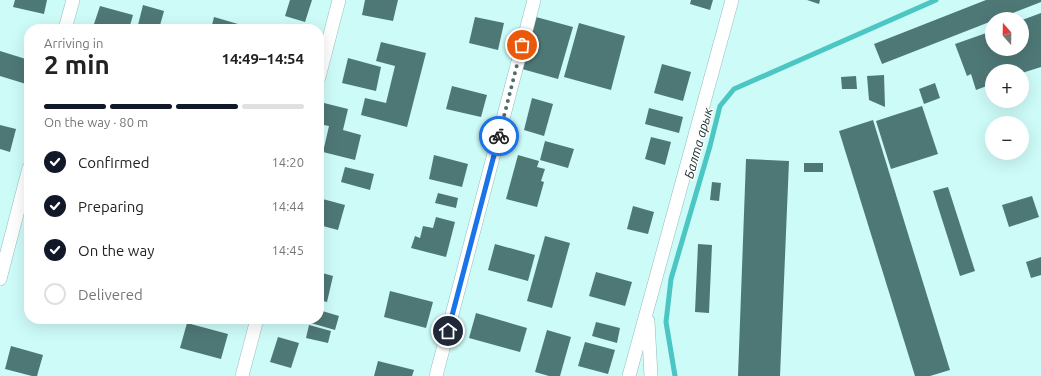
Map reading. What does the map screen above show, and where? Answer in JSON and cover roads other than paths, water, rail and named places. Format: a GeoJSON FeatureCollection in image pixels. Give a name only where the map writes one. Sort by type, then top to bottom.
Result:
{"type":"FeatureCollection","features":[{"type":"Feature","properties":{"kind":"street"},"geometry":{"type":"LineString","coordinates":[[66,24],[73,0]]}},
{"type":"Feature","properties":{"kind":"street"},"geometry":{"type":"LineString","coordinates":[[324,58],[339,0]]}},
{"type":"Feature","properties":{"kind":"street"},"geometry":{"type":"LineString","coordinates":[[436,376],[534,0]]}},
{"type":"Feature","properties":{"kind":"street"},"geometry":{"type":"LineString","coordinates":[[629,376],[732,0]]}},
{"type":"Feature","properties":{"kind":"street"},"geometry":{"type":"LineString","coordinates":[[0,279],[24,187]]}},
{"type":"Feature","properties":{"kind":"street"},"geometry":{"type":"LineString","coordinates":[[648,309],[651,376]]}},
{"type":"Feature","properties":{"kind":"street"},"geometry":{"type":"LineString","coordinates":[[242,376],[256,324]]}},
{"type":"Feature","properties":{"kind":"waterway","name":"Балта арык"},"geometry":{"type":"LineString","coordinates":[[675,376],[666,322],[671,279],[710,146],[720,106],[734,89],[936,0]]}}]}
